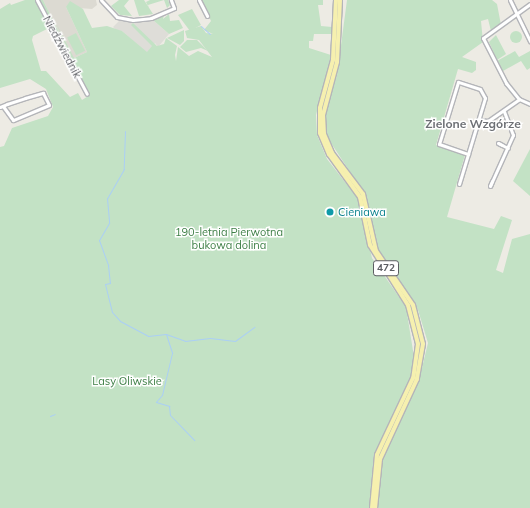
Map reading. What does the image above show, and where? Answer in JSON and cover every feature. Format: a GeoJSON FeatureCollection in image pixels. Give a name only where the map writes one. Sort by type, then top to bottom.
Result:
{"type":"FeatureCollection","features":[{"type":"Feature","properties":{"kind":"main road","name":"472"},"geometry":{"type":"LineString","coordinates":[[336,0],[333,60],[320,108],[320,133],[329,154],[360,197],[370,246],[408,305],[418,344],[413,378],[377,455],[374,504]]}},
{"type":"Feature","properties":{"kind":"main road","name":"472"},"geometry":{"type":"LineString","coordinates":[[340,0],[337,62],[323,115],[324,134],[332,153],[363,194],[376,251],[413,305],[423,344],[417,379],[380,459],[374,504],[372,508]]}},
{"type":"Feature","properties":{"kind":"street","name":"Niedźwiednik"},"geometry":{"type":"LineString","coordinates":[[37,0],[87,94]]}},
{"type":"Feature","properties":{"kind":"street"},"geometry":{"type":"LineString","coordinates":[[101,0],[117,17],[133,20],[151,18],[174,8],[170,0]]}},
{"type":"Feature","properties":{"kind":"street"},"geometry":{"type":"LineString","coordinates":[[199,0],[207,16]]}},
{"type":"Feature","properties":{"kind":"street"},"geometry":{"type":"LineString","coordinates":[[510,0],[516,16],[530,41]]}},
{"type":"Feature","properties":{"kind":"street"},"geometry":{"type":"LineString","coordinates":[[530,4],[516,16],[483,38],[492,62],[519,99],[530,104]]}},
{"type":"Feature","properties":{"kind":"street"},"geometry":{"type":"LineString","coordinates":[[459,184],[468,154],[478,120],[483,93],[456,83],[439,144],[468,154]]}},
{"type":"Feature","properties":{"kind":"street"},"geometry":{"type":"LineString","coordinates":[[45,94],[48,108],[16,119],[10,119],[2,106],[45,94]]}},
{"type":"Feature","properties":{"kind":"street"},"geometry":{"type":"LineString","coordinates":[[478,120],[487,122],[504,112],[519,99]]}},
{"type":"Feature","properties":{"kind":"street"},"geometry":{"type":"LineString","coordinates":[[492,181],[508,148],[513,130],[504,112]]}},
{"type":"Feature","properties":{"kind":"street"},"geometry":{"type":"LineString","coordinates":[[502,145],[508,148]]}},
{"type":"Feature","properties":{"kind":"shaded area"},"geometry":{"type":"Polygon","coordinates":[[[43,0],[96,0],[97,5],[92,9],[66,7],[87,52],[72,59],[43,0]]]}},
{"type":"Feature","properties":{"kind":"shaded area"},"geometry":{"type":"Polygon","coordinates":[[[153,20],[169,34],[158,47],[155,43],[147,53],[122,31],[118,32],[113,27],[119,21],[153,20]]]}},
{"type":"Feature","properties":{"kind":"green space","name":"Lasy Oliwskie"},"geometry":{"type":"Polygon","coordinates":[[[25,0],[35,0],[49,28],[33,36],[32,40],[41,71],[46,71],[70,97],[78,93],[82,100],[90,95],[39,0],[43,0],[72,59],[56,23],[74,58],[87,52],[66,7],[70,1],[83,9],[92,28],[107,26],[122,31],[147,52],[152,46],[131,25],[133,23],[157,46],[164,44],[166,38],[177,46],[175,55],[176,61],[178,47],[189,56],[198,51],[212,57],[199,40],[187,38],[185,31],[201,26],[206,33],[213,34],[204,30],[211,21],[201,0],[323,0],[323,5],[318,5],[321,26],[332,27],[332,34],[314,34],[313,41],[309,41],[309,48],[331,55],[316,115],[317,135],[327,159],[359,200],[372,258],[406,307],[414,357],[410,379],[374,454],[369,508],[0,508],[0,147],[4,146],[12,128],[48,116],[53,107],[46,89],[30,79],[0,88],[0,9],[10,3],[11,5],[25,0]]]}},
{"type":"Feature","properties":{"kind":"green space"},"geometry":{"type":"Polygon","coordinates":[[[119,0],[129,0],[124,6],[132,16],[120,15],[111,6],[119,0]]]}},
{"type":"Feature","properties":{"kind":"green space"},"geometry":{"type":"Polygon","coordinates":[[[134,0],[144,0],[153,14],[139,16],[134,0]]]}},
{"type":"Feature","properties":{"kind":"green space"},"geometry":{"type":"Polygon","coordinates":[[[150,0],[164,0],[148,5],[149,8],[146,2],[150,0]]]}},
{"type":"Feature","properties":{"kind":"green space"},"geometry":{"type":"Polygon","coordinates":[[[164,0],[168,0],[170,5],[167,8],[164,0]]]}},
{"type":"Feature","properties":{"kind":"green space"},"geometry":{"type":"Polygon","coordinates":[[[347,0],[492,0],[497,4],[501,25],[491,31],[488,19],[481,21],[483,42],[462,57],[476,62],[476,70],[472,73],[458,69],[436,145],[465,155],[447,217],[494,229],[501,216],[512,220],[496,270],[503,273],[512,239],[530,234],[530,508],[377,508],[382,457],[419,380],[428,343],[418,310],[377,251],[364,193],[327,137],[324,117],[337,75],[347,0]]]}},
{"type":"Feature","properties":{"kind":"green space"},"geometry":{"type":"Polygon","coordinates":[[[192,9],[201,25],[190,31],[178,15],[192,9]]]}},
{"type":"Feature","properties":{"kind":"green space"},"geometry":{"type":"Polygon","coordinates":[[[169,14],[170,21],[179,20],[183,28],[169,34],[153,20],[164,15],[163,19],[169,14]]]}},
{"type":"Feature","properties":{"kind":"green space"},"geometry":{"type":"Polygon","coordinates":[[[184,30],[184,41],[180,45],[167,38],[184,30]]]}},
{"type":"Feature","properties":{"kind":"green space"},"geometry":{"type":"Polygon","coordinates":[[[516,31],[520,33],[522,37],[520,41],[516,43],[512,41],[510,37],[512,33],[516,31]]]}},
{"type":"Feature","properties":{"kind":"green space"},"geometry":{"type":"Polygon","coordinates":[[[76,33],[85,51],[76,55],[67,38],[76,33]]]}},
{"type":"Feature","properties":{"kind":"green space"},"geometry":{"type":"Polygon","coordinates":[[[496,35],[506,54],[497,60],[489,42],[496,35]]]}},
{"type":"Feature","properties":{"kind":"green space"},"geometry":{"type":"Polygon","coordinates":[[[187,40],[197,40],[208,51],[201,48],[186,52],[180,47],[187,40]]]}},
{"type":"Feature","properties":{"kind":"green space"},"geometry":{"type":"Polygon","coordinates":[[[515,51],[519,57],[530,51],[530,68],[527,70],[521,61],[503,71],[497,61],[515,51]]]}},
{"type":"Feature","properties":{"kind":"green space"},"geometry":{"type":"Polygon","coordinates":[[[530,149],[530,196],[513,181],[530,149]]]}},
{"type":"Feature","properties":{"kind":"waterway"},"geometry":{"type":"LineString","coordinates":[[201,26],[210,34]]}},
{"type":"Feature","properties":{"kind":"waterway"},"geometry":{"type":"LineString","coordinates":[[125,131],[124,169],[107,198],[109,223],[99,240],[108,265],[110,283],[105,284],[112,312],[120,321],[148,336],[166,334],[172,353],[162,395],[156,402],[169,406],[170,415],[194,440]]}},
{"type":"Feature","properties":{"kind":"waterway"},"geometry":{"type":"LineString","coordinates":[[166,334],[185,341],[210,338],[235,341],[254,327]]}},
{"type":"Feature","properties":{"kind":"waterway"},"geometry":{"type":"LineString","coordinates":[[50,416],[55,414]]}},
{"type":"Feature","properties":{"kind":"place","name":"Cieniawa"},"geometry":{"type":"Point","coordinates":[330,212]}},
{"type":"Feature","properties":{"kind":"district","name":"Zielone Wzgórze"},"geometry":{"type":"Point","coordinates":[473,124]}},
{"type":"Feature","properties":{"kind":"park label","name":"190-letnia Pierwotna bukowa dolina"},"geometry":{"type":"Point","coordinates":[229,239]}}]}
